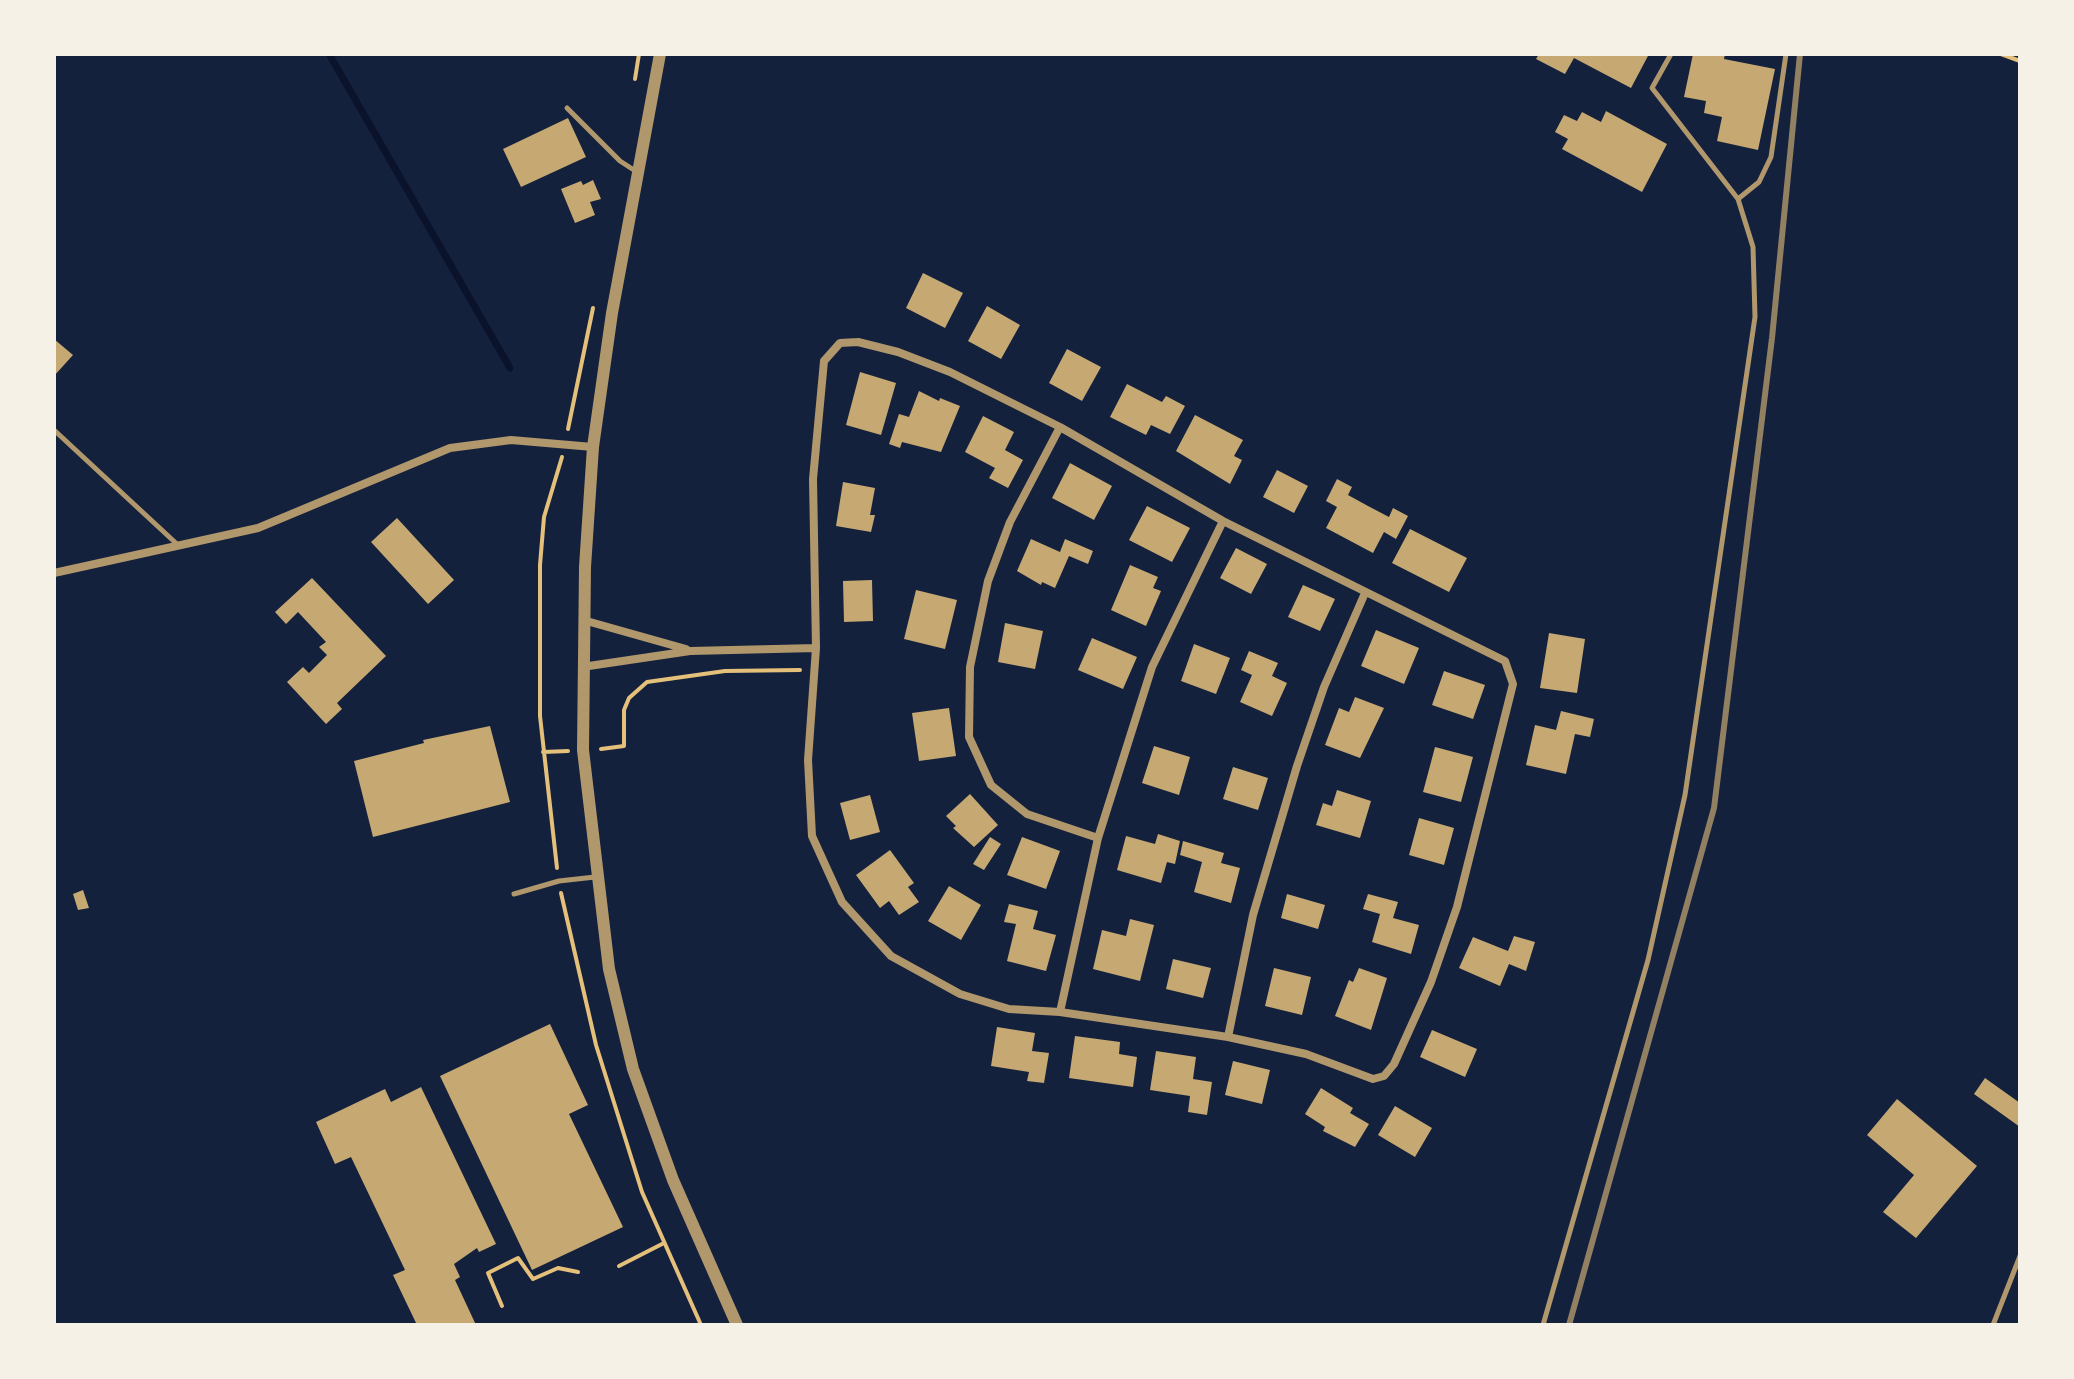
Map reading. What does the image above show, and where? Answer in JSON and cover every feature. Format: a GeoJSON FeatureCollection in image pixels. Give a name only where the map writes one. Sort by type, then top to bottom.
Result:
{"type":"FeatureCollection","features":[{"type":"Feature","properties":{"kind":"street"},"geometry":{"type":"LineString","coordinates":[[660,54],[612,313],[593,447],[583,620],[583,750],[595,877],[609,969],[633,1069],[673,1180],[737,1325]]}},
{"type":"Feature","properties":{"kind":"street"},"geometry":{"type":"LineString","coordinates":[[858,342],[898,352],[950,372],[1060,427],[1223,521],[1505,661],[1510,671],[1513,684],[1494,768],[1455,912],[1431,982],[1394,1064],[1384,1076],[1373,1079],[1306,1054],[1228,1037],[1060,1012],[1009,1009],[960,994],[891,956],[842,902],[812,836],[808,760],[816,648],[813,479],[824,361],[840,343],[858,342]]}},
{"type":"Feature","properties":{"kind":"street"},"geometry":{"type":"LineString","coordinates":[[1060,427],[1010,522],[988,581],[970,667],[969,737],[991,785],[1027,814],[1098,838]]}},
{"type":"Feature","properties":{"kind":"street"},"geometry":{"type":"LineString","coordinates":[[54,573],[289,518],[395,469],[450,448],[511,440],[593,447]]}},
{"type":"Feature","properties":{"kind":"street"},"geometry":{"type":"LineString","coordinates":[[1060,1012],[1098,838],[1152,667],[1223,521]]}},
{"type":"Feature","properties":{"kind":"street"},"geometry":{"type":"LineString","coordinates":[[1228,1037],[1253,915],[1297,766],[1324,687],[1365,593]]}},
{"type":"Feature","properties":{"kind":"street"},"geometry":{"type":"LineString","coordinates":[[583,620],[690,651]]}},
{"type":"Feature","properties":{"kind":"street"},"geometry":{"type":"LineString","coordinates":[[582,667],[690,651],[816,648]]}},
{"type":"Feature","properties":{"kind":"lane"},"geometry":{"type":"LineString","coordinates":[[1543,1325],[1648,960],[1685,795],[1755,317],[1753,247],[1738,199],[1652,88],[1671,54]]}},
{"type":"Feature","properties":{"kind":"lane"},"geometry":{"type":"LineString","coordinates":[[1738,199],[1759,182],[1771,157],[1786,54]]}},
{"type":"Feature","properties":{"kind":"lane"},"geometry":{"type":"LineString","coordinates":[[567,108],[620,161],[638,173]]}},
{"type":"Feature","properties":{"kind":"lane"},"geometry":{"type":"LineString","coordinates":[[54,430],[179,546]]}},
{"type":"Feature","properties":{"kind":"lane"},"geometry":{"type":"LineString","coordinates":[[514,894],[559,881],[595,877]]}},
{"type":"Feature","properties":{"kind":"lane"},"geometry":{"type":"LineString","coordinates":[[1993,1325],[2020,1256]]}},
{"type":"Feature","properties":{"kind":"path"},"geometry":{"type":"LineString","coordinates":[[2001,54],[2020,61]]}},
{"type":"Feature","properties":{"kind":"path"},"geometry":{"type":"LineString","coordinates":[[543,752],[624,746],[624,710],[629,698],[647,682],[725,671],[815,670]]}},
{"type":"Feature","properties":{"kind":"path"},"geometry":{"type":"LineString","coordinates":[[619,1266],[664,1243]]}},
{"type":"Feature","properties":{"kind":"path"},"geometry":{"type":"LineString","coordinates":[[502,1306],[488,1273],[518,1258],[533,1279],[558,1268],[578,1272]]}},
{"type":"Feature","properties":{"kind":"building"},"geometry":{"type":"Polygon","coordinates":[[[1539,54],[1649,54],[1631,88],[1574,58],[1565,74],[1536,59],[1539,54]]]}},
{"type":"Feature","properties":{"kind":"building"},"geometry":{"type":"Polygon","coordinates":[[[1693,54],[1725,54],[1724,59],[1775,69],[1758,150],[1717,141],[1722,117],[1704,113],[1706,101],[1684,97],[1693,54]]]}},
{"type":"Feature","properties":{"kind":"building"},"geometry":{"type":"Polygon","coordinates":[[[1606,111],[1667,144],[1642,192],[1562,149],[1568,139],[1555,132],[1564,115],[1577,121],[1582,112],[1601,122],[1606,111]]]}},
{"type":"Feature","properties":{"kind":"building"},"geometry":{"type":"Polygon","coordinates":[[[568,118],[586,157],[521,187],[503,149],[568,118]]]}},
{"type":"Feature","properties":{"kind":"building"},"geometry":{"type":"Polygon","coordinates":[[[593,180],[601,199],[590,202],[595,215],[575,223],[561,189],[593,180]]]}},
{"type":"Feature","properties":{"kind":"building"},"geometry":{"type":"Polygon","coordinates":[[[923,273],[963,293],[945,328],[906,308],[923,273]]]}},
{"type":"Feature","properties":{"kind":"building"},"geometry":{"type":"Polygon","coordinates":[[[987,306],[1020,325],[1001,359],[968,341],[987,306]]]}},
{"type":"Feature","properties":{"kind":"building"},"geometry":{"type":"Polygon","coordinates":[[[54,339],[73,355],[54,376],[54,339]]]}},
{"type":"Feature","properties":{"kind":"building"},"geometry":{"type":"Polygon","coordinates":[[[1067,349],[1101,367],[1082,401],[1049,383],[1067,349]]]}},
{"type":"Feature","properties":{"kind":"building"},"geometry":{"type":"Polygon","coordinates":[[[860,372],[896,383],[881,435],[846,425],[860,372]]]}},
{"type":"Feature","properties":{"kind":"building"},"geometry":{"type":"Polygon","coordinates":[[[1127,384],[1162,402],[1166,396],[1185,406],[1170,434],[1151,425],[1146,435],[1110,417],[1127,384]]]}},
{"type":"Feature","properties":{"kind":"building"},"geometry":{"type":"Polygon","coordinates":[[[919,391],[939,401],[940,398],[960,406],[941,452],[902,442],[900,448],[889,444],[899,414],[909,417],[919,391]]]}},
{"type":"Feature","properties":{"kind":"building"},"geometry":{"type":"Polygon","coordinates":[[[1195,415],[1243,440],[1234,456],[1242,460],[1230,484],[1176,451],[1195,415]]]}},
{"type":"Feature","properties":{"kind":"building"},"geometry":{"type":"Polygon","coordinates":[[[983,416],[1014,432],[1005,450],[1023,460],[1008,488],[989,478],[995,468],[965,452],[983,416]]]}},
{"type":"Feature","properties":{"kind":"building"},"geometry":{"type":"Polygon","coordinates":[[[1070,463],[1112,486],[1094,520],[1052,498],[1070,463]]]}},
{"type":"Feature","properties":{"kind":"building"},"geometry":{"type":"Polygon","coordinates":[[[1277,470],[1308,486],[1294,513],[1263,497],[1277,470]]]}},
{"type":"Feature","properties":{"kind":"building"},"geometry":{"type":"Polygon","coordinates":[[[1337,479],[1352,487],[1348,495],[1389,517],[1393,508],[1408,516],[1396,539],[1384,532],[1373,553],[1326,528],[1337,507],[1326,501],[1337,479]]]}},
{"type":"Feature","properties":{"kind":"building"},"geometry":{"type":"Polygon","coordinates":[[[843,482],[875,488],[870,515],[875,515],[871,532],[836,526],[843,482]]]}},
{"type":"Feature","properties":{"kind":"building"},"geometry":{"type":"Polygon","coordinates":[[[1147,506],[1190,528],[1172,562],[1129,540],[1147,506]]]}},
{"type":"Feature","properties":{"kind":"building"},"geometry":{"type":"Polygon","coordinates":[[[397,518],[454,580],[428,604],[371,542],[397,518]]]}},
{"type":"Feature","properties":{"kind":"building"},"geometry":{"type":"Polygon","coordinates":[[[1410,529],[1467,558],[1449,592],[1392,563],[1410,529]]]}},
{"type":"Feature","properties":{"kind":"building"},"geometry":{"type":"Polygon","coordinates":[[[1031,539],[1060,552],[1065,539],[1093,551],[1088,564],[1069,556],[1055,588],[1042,582],[1041,585],[1017,571],[1031,539]]]}},
{"type":"Feature","properties":{"kind":"building"},"geometry":{"type":"Polygon","coordinates":[[[1236,548],[1267,564],[1251,594],[1220,578],[1236,548]]]}},
{"type":"Feature","properties":{"kind":"building"},"geometry":{"type":"Polygon","coordinates":[[[1130,565],[1158,577],[1153,588],[1161,591],[1146,626],[1111,610],[1130,565]]]}},
{"type":"Feature","properties":{"kind":"building"},"geometry":{"type":"Polygon","coordinates":[[[312,578],[386,656],[337,703],[342,709],[326,724],[287,682],[303,667],[309,673],[327,655],[319,647],[326,642],[298,612],[286,624],[275,612],[312,578]]]}},
{"type":"Feature","properties":{"kind":"building"},"geometry":{"type":"Polygon","coordinates":[[[872,580],[873,621],[844,622],[843,581],[872,580]]]}},
{"type":"Feature","properties":{"kind":"building"},"geometry":{"type":"Polygon","coordinates":[[[1303,585],[1335,599],[1320,631],[1288,617],[1303,585]]]}},
{"type":"Feature","properties":{"kind":"building"},"geometry":{"type":"Polygon","coordinates":[[[916,590],[957,600],[945,649],[904,639],[916,590]]]}},
{"type":"Feature","properties":{"kind":"building"},"geometry":{"type":"Polygon","coordinates":[[[1005,623],[1043,631],[1035,669],[998,662],[1005,623]]]}},
{"type":"Feature","properties":{"kind":"building"},"geometry":{"type":"Polygon","coordinates":[[[1376,630],[1419,648],[1404,684],[1361,666],[1376,630]]]}},
{"type":"Feature","properties":{"kind":"building"},"geometry":{"type":"Polygon","coordinates":[[[1549,633],[1585,639],[1577,693],[1540,688],[1549,633]]]}},
{"type":"Feature","properties":{"kind":"building"},"geometry":{"type":"Polygon","coordinates":[[[1092,638],[1137,657],[1123,689],[1078,670],[1092,638]]]}},
{"type":"Feature","properties":{"kind":"building"},"geometry":{"type":"Polygon","coordinates":[[[1194,644],[1230,658],[1216,694],[1181,681],[1194,644]]]}},
{"type":"Feature","properties":{"kind":"building"},"geometry":{"type":"Polygon","coordinates":[[[1249,651],[1278,663],[1272,676],[1287,683],[1272,716],[1240,702],[1252,675],[1241,670],[1249,651]]]}},
{"type":"Feature","properties":{"kind":"building"},"geometry":{"type":"Polygon","coordinates":[[[1444,671],[1485,685],[1473,719],[1432,705],[1444,671]]]}},
{"type":"Feature","properties":{"kind":"building"},"geometry":{"type":"Polygon","coordinates":[[[1355,697],[1384,708],[1360,758],[1325,745],[1339,708],[1349,712],[1355,697]]]}},
{"type":"Feature","properties":{"kind":"building"},"geometry":{"type":"Polygon","coordinates":[[[949,708],[956,756],[919,761],[912,713],[949,708]]]}},
{"type":"Feature","properties":{"kind":"building"},"geometry":{"type":"Polygon","coordinates":[[[1561,711],[1594,719],[1590,737],[1575,734],[1566,774],[1526,765],[1535,725],[1556,730],[1561,711]]]}},
{"type":"Feature","properties":{"kind":"building"},"geometry":{"type":"Polygon","coordinates":[[[490,726],[510,802],[373,837],[354,761],[424,743],[423,740],[490,726]]]}},
{"type":"Feature","properties":{"kind":"building"},"geometry":{"type":"Polygon","coordinates":[[[1154,746],[1190,757],[1179,795],[1142,783],[1154,746]]]}},
{"type":"Feature","properties":{"kind":"building"},"geometry":{"type":"Polygon","coordinates":[[[1435,747],[1473,757],[1461,802],[1423,792],[1435,747]]]}},
{"type":"Feature","properties":{"kind":"building"},"geometry":{"type":"Polygon","coordinates":[[[1233,767],[1268,778],[1258,810],[1223,799],[1233,767]]]}},
{"type":"Feature","properties":{"kind":"building"},"geometry":{"type":"Polygon","coordinates":[[[1337,790],[1371,801],[1360,838],[1316,825],[1323,803],[1332,806],[1337,790]]]}},
{"type":"Feature","properties":{"kind":"building"},"geometry":{"type":"Polygon","coordinates":[[[970,794],[998,825],[974,847],[953,828],[956,826],[946,816],[970,794]]]}},
{"type":"Feature","properties":{"kind":"building"},"geometry":{"type":"Polygon","coordinates":[[[870,795],[880,832],[850,840],[840,803],[870,795]]]}},
{"type":"Feature","properties":{"kind":"building"},"geometry":{"type":"Polygon","coordinates":[[[1419,818],[1454,828],[1444,865],[1409,855],[1419,818]]]}},
{"type":"Feature","properties":{"kind":"building"},"geometry":{"type":"Polygon","coordinates":[[[1158,834],[1180,841],[1175,864],[1167,862],[1161,883],[1117,870],[1126,836],[1155,844],[1158,834]]]}},
{"type":"Feature","properties":{"kind":"building"},"geometry":{"type":"Polygon","coordinates":[[[990,837],[1001,844],[984,870],[973,864],[990,837]]]}},
{"type":"Feature","properties":{"kind":"building"},"geometry":{"type":"Polygon","coordinates":[[[1022,837],[1060,851],[1046,889],[1007,875],[1022,837]]]}},
{"type":"Feature","properties":{"kind":"building"},"geometry":{"type":"Polygon","coordinates":[[[1183,841],[1224,853],[1221,863],[1240,868],[1231,903],[1194,892],[1202,862],[1180,855],[1183,841]]]}},
{"type":"Feature","properties":{"kind":"building"},"geometry":{"type":"Polygon","coordinates":[[[890,850],[914,883],[908,887],[919,902],[899,915],[889,901],[880,908],[856,875],[890,850]]]}},
{"type":"Feature","properties":{"kind":"building"},"geometry":{"type":"Polygon","coordinates":[[[949,886],[981,905],[961,940],[928,921],[949,886]]]}},
{"type":"Feature","properties":{"kind":"building"},"geometry":{"type":"Polygon","coordinates":[[[83,890],[89,908],[78,910],[73,894],[83,890]]]}},
{"type":"Feature","properties":{"kind":"building"},"geometry":{"type":"Polygon","coordinates":[[[1287,894],[1325,905],[1318,929],[1281,918],[1287,894]]]}},
{"type":"Feature","properties":{"kind":"building"},"geometry":{"type":"Polygon","coordinates":[[[1368,894],[1398,902],[1393,918],[1419,925],[1411,954],[1372,942],[1380,914],[1363,909],[1368,894]]]}},
{"type":"Feature","properties":{"kind":"building"},"geometry":{"type":"Polygon","coordinates":[[[1009,904],[1038,911],[1033,929],[1056,935],[1046,971],[1007,961],[1016,924],[1004,922],[1009,904]]]}},
{"type":"Feature","properties":{"kind":"building"},"geometry":{"type":"Polygon","coordinates":[[[1130,919],[1154,925],[1140,981],[1093,969],[1102,930],[1126,936],[1130,919]]]}},
{"type":"Feature","properties":{"kind":"building"},"geometry":{"type":"Polygon","coordinates":[[[1514,936],[1535,942],[1526,971],[1509,964],[1500,986],[1459,968],[1473,937],[1508,951],[1514,936]]]}},
{"type":"Feature","properties":{"kind":"building"},"geometry":{"type":"Polygon","coordinates":[[[1173,959],[1211,968],[1203,998],[1166,989],[1173,959]]]}},
{"type":"Feature","properties":{"kind":"building"},"geometry":{"type":"Polygon","coordinates":[[[1274,968],[1311,977],[1302,1015],[1265,1006],[1274,968]]]}},
{"type":"Feature","properties":{"kind":"building"},"geometry":{"type":"Polygon","coordinates":[[[1359,968],[1387,978],[1371,1030],[1335,1016],[1349,980],[1353,982],[1359,968]]]}},
{"type":"Feature","properties":{"kind":"building"},"geometry":{"type":"Polygon","coordinates":[[[550,1024],[588,1105],[569,1114],[623,1227],[532,1270],[440,1076],[550,1024]]]}},
{"type":"Feature","properties":{"kind":"building"},"geometry":{"type":"Polygon","coordinates":[[[997,1027],[1035,1033],[1032,1051],[1049,1053],[1044,1083],[1027,1081],[1029,1072],[991,1066],[997,1027]]]}},
{"type":"Feature","properties":{"kind":"building"},"geometry":{"type":"Polygon","coordinates":[[[1432,1030],[1477,1049],[1465,1077],[1420,1057],[1432,1030]]]}},
{"type":"Feature","properties":{"kind":"building"},"geometry":{"type":"Polygon","coordinates":[[[1075,1036],[1120,1042],[1119,1054],[1137,1057],[1133,1087],[1069,1078],[1075,1036]]]}},
{"type":"Feature","properties":{"kind":"building"},"geometry":{"type":"Polygon","coordinates":[[[1156,1051],[1196,1057],[1193,1079],[1212,1082],[1207,1115],[1188,1112],[1190,1096],[1150,1090],[1156,1051]]]}},
{"type":"Feature","properties":{"kind":"building"},"geometry":{"type":"Polygon","coordinates":[[[1233,1061],[1270,1070],[1262,1104],[1225,1095],[1233,1061]]]}},
{"type":"Feature","properties":{"kind":"building"},"geometry":{"type":"Polygon","coordinates":[[[1985,1078],[2020,1103],[2020,1127],[1974,1094],[1985,1078]]]}},
{"type":"Feature","properties":{"kind":"building"},"geometry":{"type":"Polygon","coordinates":[[[421,1087],[496,1244],[479,1252],[477,1248],[454,1264],[460,1277],[455,1280],[476,1325],[417,1325],[393,1275],[405,1270],[351,1157],[335,1164],[316,1122],[385,1089],[391,1102],[421,1087]]]}},
{"type":"Feature","properties":{"kind":"building"},"geometry":{"type":"Polygon","coordinates":[[[1321,1088],[1353,1108],[1350,1113],[1369,1124],[1355,1147],[1323,1131],[1325,1127],[1305,1114],[1321,1088]]]}},
{"type":"Feature","properties":{"kind":"building"},"geometry":{"type":"Polygon","coordinates":[[[1897,1099],[1977,1166],[1916,1238],[1883,1212],[1914,1175],[1867,1135],[1897,1099]]]}},
{"type":"Feature","properties":{"kind":"building"},"geometry":{"type":"Polygon","coordinates":[[[1395,1106],[1432,1128],[1415,1157],[1378,1135],[1395,1106]]]}},
{"type":"Feature","properties":{"kind":"waterway"},"geometry":{"type":"LineString","coordinates":[[329,54],[510,368]]}},
{"type":"Feature","properties":{"kind":"railway"},"geometry":{"type":"LineString","coordinates":[[1569,1325],[1714,808],[1772,338],[1800,54]]}}]}
